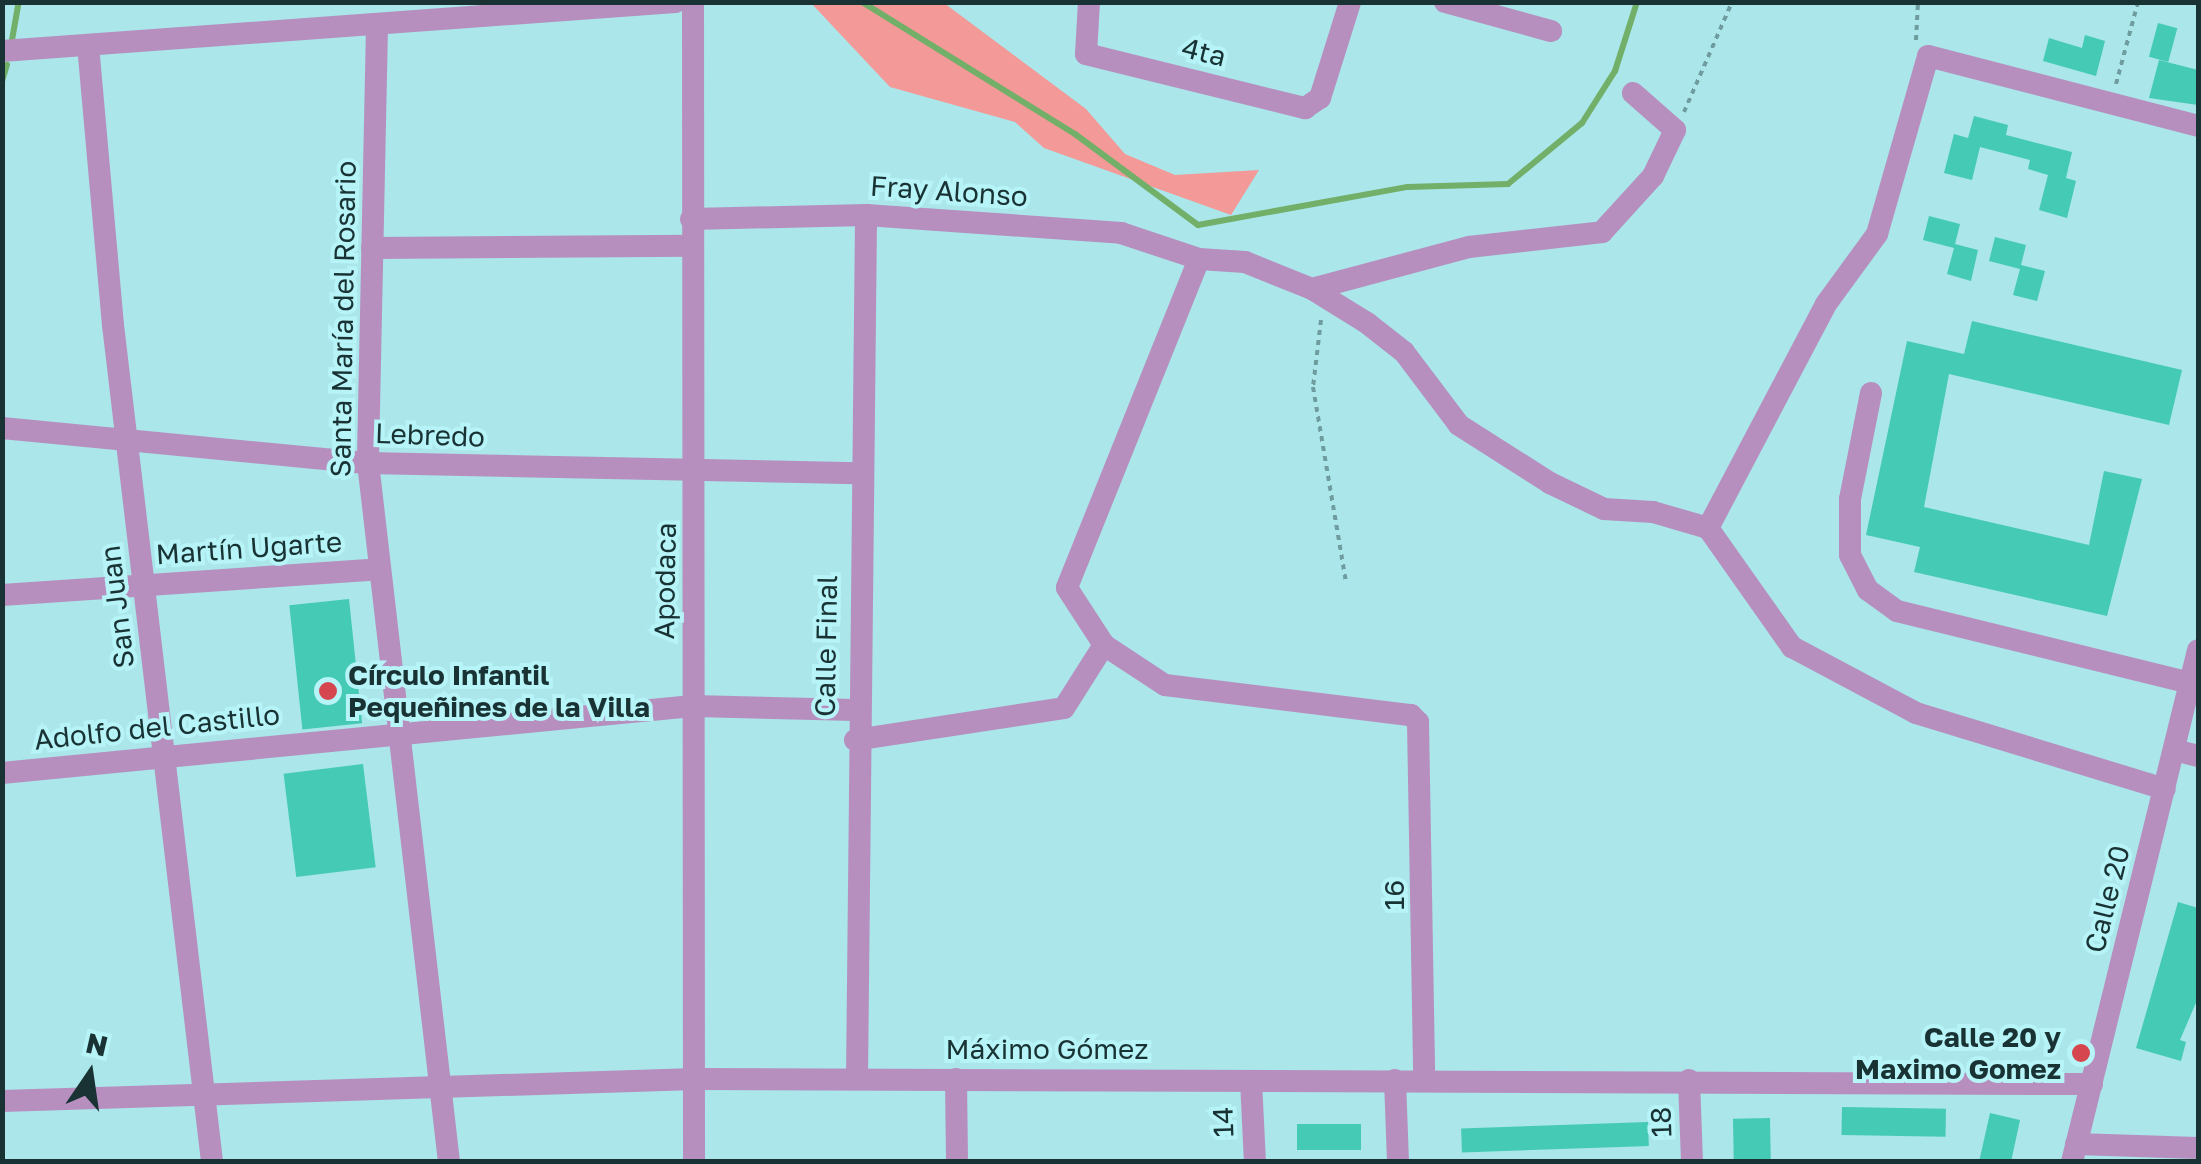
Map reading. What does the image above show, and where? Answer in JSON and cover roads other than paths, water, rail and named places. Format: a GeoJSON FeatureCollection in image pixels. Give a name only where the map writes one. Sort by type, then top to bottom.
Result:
{"type":"FeatureCollection","features":[{"type":"Feature","properties":{"kind":"street"},"geometry":{"type":"LineString","coordinates":[[2,51],[675,2]]}},
{"type":"Feature","properties":{"kind":"street","name":"Apodaca"},"geometry":{"type":"LineString","coordinates":[[693,2],[694,1162]]}},
{"type":"Feature","properties":{"kind":"street","name":"4ta"},"geometry":{"type":"LineString","coordinates":[[1089,2],[1082,50],[1314,106],[1350,2]]}},
{"type":"Feature","properties":{"kind":"street"},"geometry":{"type":"LineString","coordinates":[[1445,2],[1551,31]]}},
{"type":"Feature","properties":{"kind":"street","name":"Santa María del Rosario"},"geometry":{"type":"LineString","coordinates":[[377,26],[368,464],[449,1162]]}},
{"type":"Feature","properties":{"kind":"street","name":"San Juan"},"geometry":{"type":"LineString","coordinates":[[88,45],[128,438],[212,1162]]}},
{"type":"Feature","properties":{"kind":"street"},"geometry":{"type":"LineString","coordinates":[[2165,789],[1916,714],[1792,647],[1708,528],[1826,304],[1876,234],[1928,56],[2198,126]]}},
{"type":"Feature","properties":{"kind":"street"},"geometry":{"type":"LineString","coordinates":[[1320,293],[1468,247],[1602,232],[1653,176],[1675,130],[1633,93]]}},
{"type":"Feature","properties":{"kind":"street","name":"Fray Alonso"},"geometry":{"type":"LineString","coordinates":[[691,218],[866,215],[1121,233],[1199,259],[1245,262],[1320,293],[1404,352],[1459,425],[1495,451],[1604,509],[1653,512],[1708,528]]}},
{"type":"Feature","properties":{"kind":"street","name":"Calle Final"},"geometry":{"type":"LineString","coordinates":[[857,1078],[855,710],[866,215]]}},
{"type":"Feature","properties":{"kind":"street"},"geometry":{"type":"LineString","coordinates":[[372,248],[692,246]]}},
{"type":"Feature","properties":{"kind":"street"},"geometry":{"type":"LineString","coordinates":[[855,740],[1064,708],[1104,646],[1067,588],[1199,259]]}},
{"type":"Feature","properties":{"kind":"street"},"geometry":{"type":"LineString","coordinates":[[1871,393],[1850,499],[1850,555],[1868,590],[1896,611],[2190,683]]}},
{"type":"Feature","properties":{"kind":"street","name":"Lebredo"},"geometry":{"type":"LineString","coordinates":[[2,428],[368,464],[696,474],[858,472]]}},
{"type":"Feature","properties":{"kind":"street","name":"Martín Ugarte"},"geometry":{"type":"LineString","coordinates":[[2,595],[379,570]]}},
{"type":"Feature","properties":{"kind":"street","name":"16"},"geometry":{"type":"LineString","coordinates":[[1104,646],[1165,684],[1411,715],[1424,733],[1424,1080]]}},
{"type":"Feature","properties":{"kind":"street","name":"Calle 20"},"geometry":{"type":"LineString","coordinates":[[2074,1153],[2198,650]]}},
{"type":"Feature","properties":{"kind":"street","name":"Adolfo del Castillo"},"geometry":{"type":"LineString","coordinates":[[2,773],[397,731],[692,706],[855,710]]}},
{"type":"Feature","properties":{"kind":"street"},"geometry":{"type":"LineString","coordinates":[[2174,750],[2198,756]]}},
{"type":"Feature","properties":{"kind":"street","name":"Máximo Gómez"},"geometry":{"type":"LineString","coordinates":[[2,1101],[696,1079],[2092,1084]]}},
{"type":"Feature","properties":{"kind":"street"},"geometry":{"type":"LineString","coordinates":[[956,1079],[957,1162]]}},
{"type":"Feature","properties":{"kind":"street","name":"14"},"geometry":{"type":"LineString","coordinates":[[1251,1080],[1255,1162]]}},
{"type":"Feature","properties":{"kind":"street"},"geometry":{"type":"LineString","coordinates":[[1395,1080],[1398,1162]]}},
{"type":"Feature","properties":{"kind":"street","name":"18"},"geometry":{"type":"LineString","coordinates":[[1690,1080],[1692,1162]]}},
{"type":"Feature","properties":{"kind":"street"},"geometry":{"type":"LineString","coordinates":[[2074,1153],[2198,1148]]}},
{"type":"Feature","properties":{"kind":"waterway"},"geometry":{"type":"LineString","coordinates":[[12,40],[19,2]]}},
{"type":"Feature","properties":{"kind":"waterway"},"geometry":{"type":"LineString","coordinates":[[862,2],[1075,134],[1198,225],[1408,187],[1508,184],[1582,123],[1615,71],[1637,2]]}},
{"type":"Feature","properties":{"kind":"waterway"},"geometry":{"type":"LineString","coordinates":[[2,81],[7,65]]}},
{"type":"Feature","properties":{"kind":"place","name":"Círculo Infantil Pequeñines de la Villa"},"geometry":{"type":"Point","coordinates":[328,691]}},
{"type":"Feature","properties":{"kind":"place","name":"Calle 20 y Maximo Gomez"},"geometry":{"type":"Point","coordinates":[2081,1053]}}]}
